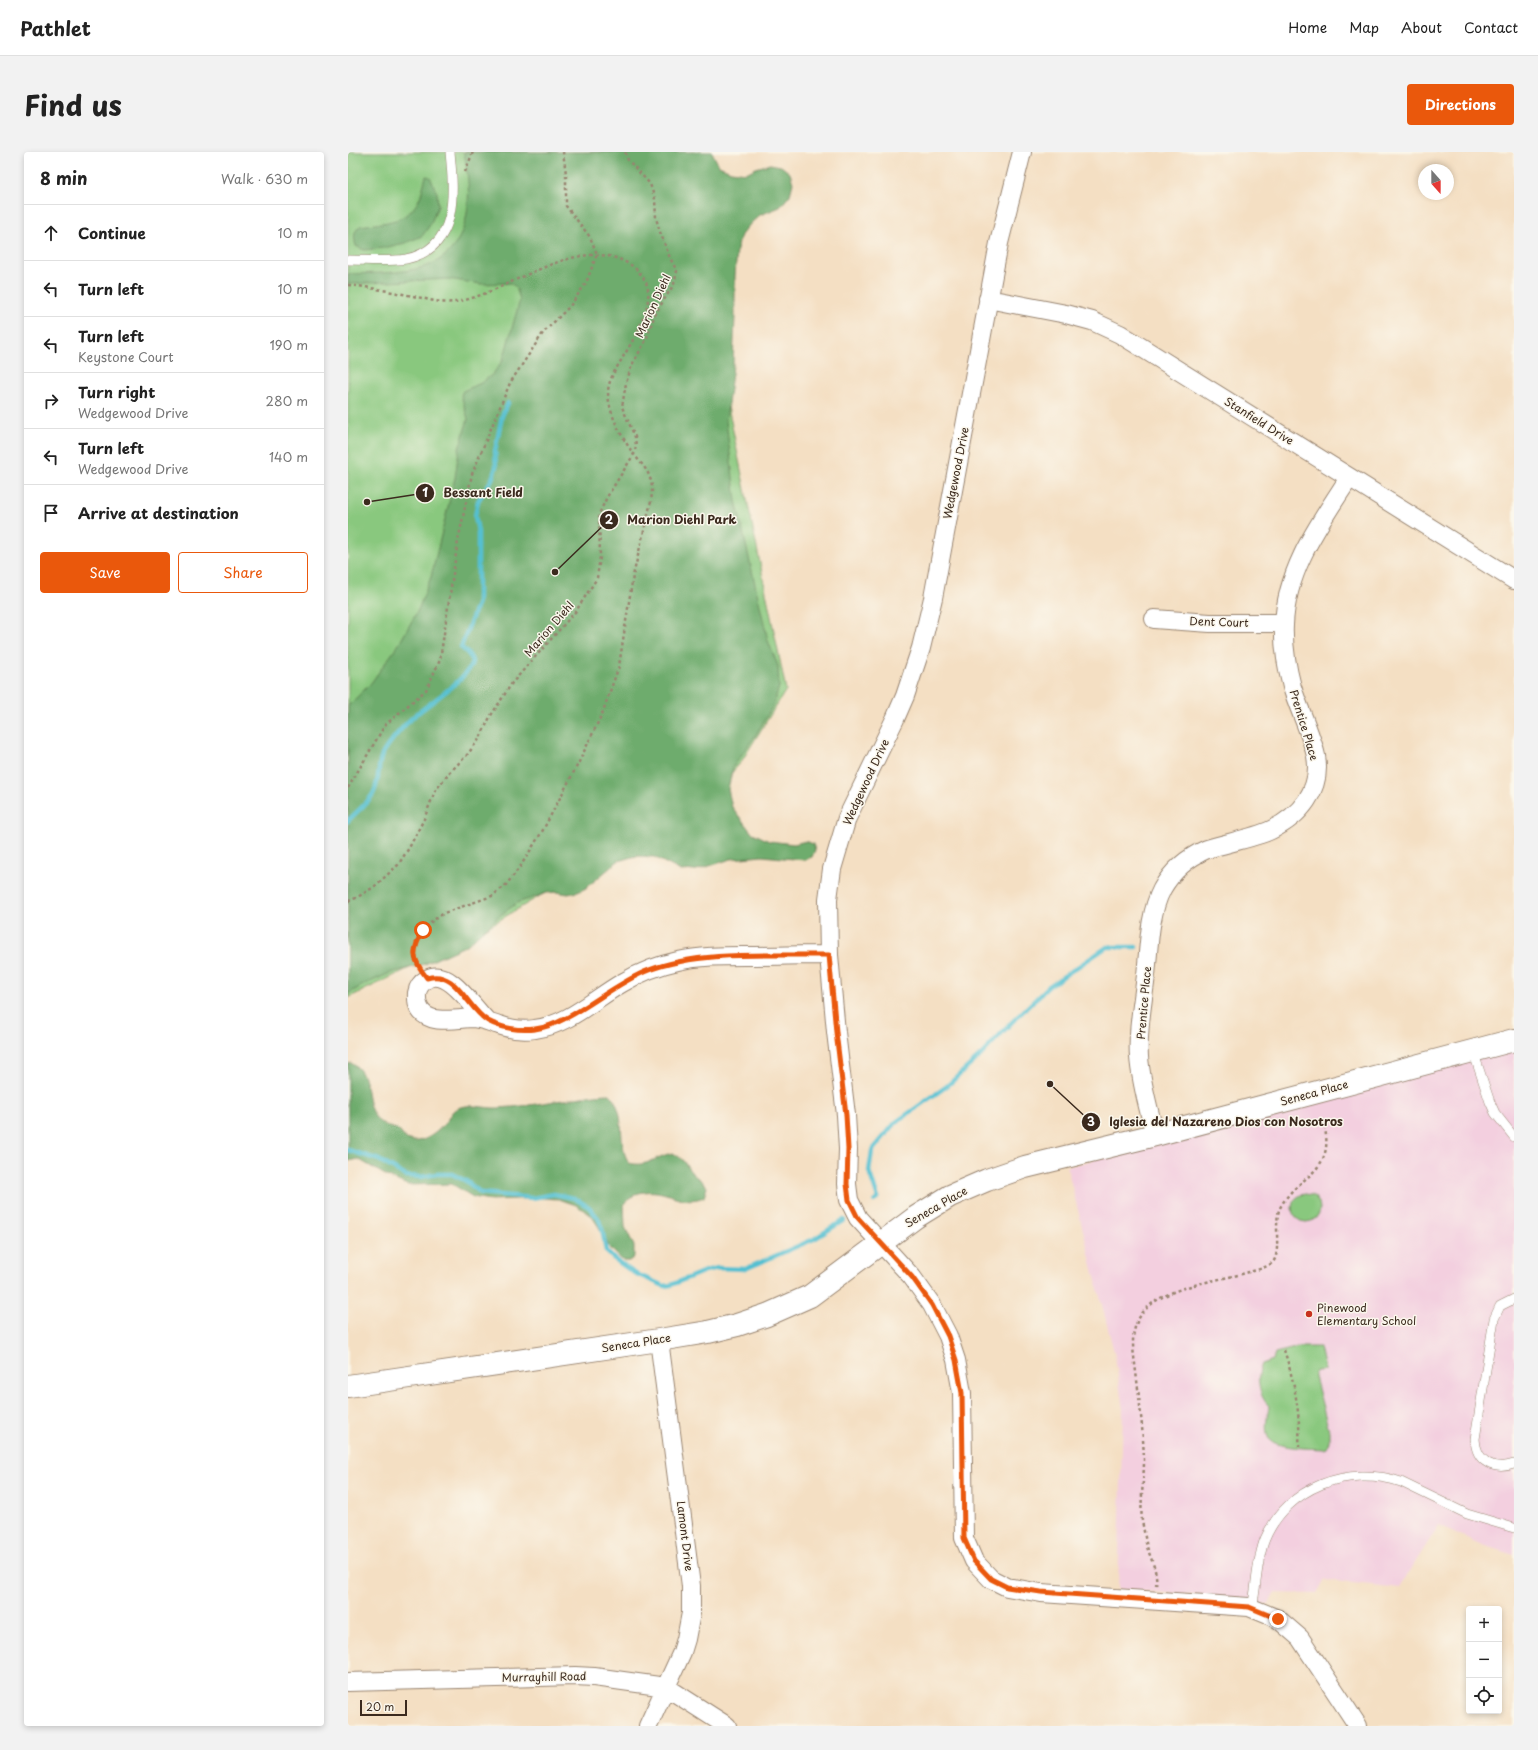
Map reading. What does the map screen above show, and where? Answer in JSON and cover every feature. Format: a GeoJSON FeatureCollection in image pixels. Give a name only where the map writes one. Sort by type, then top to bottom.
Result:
{"type":"FeatureCollection","features":[{"type":"Feature","properties":{"kind":"street","name":"Wedgewood Drive"},"geometry":{"type":"LineString","coordinates":[[1022,152],[999,243],[933,598],[921,648],[895,719],[847,818],[836,852],[828,898],[829,955],[846,1115],[848,1149],[847,1184],[849,1200],[858,1218],[882,1242],[912,1277],[932,1305],[948,1336],[956,1360],[962,1393],[964,1538],[971,1556],[979,1568],[991,1579],[1007,1587],[1041,1592],[1252,1608],[1278,1619],[1300,1638],[1358,1726]]}},
{"type":"Feature","properties":{"kind":"street","name":"Stanfield Drive"},"geometry":{"type":"LineString","coordinates":[[988,299],[1066,314],[1092,322],[1120,334],[1514,580]]}},
{"type":"Feature","properties":{"kind":"street","name":"Prentice Place"},"geometry":{"type":"LineString","coordinates":[[1155,1135],[1144,1089],[1139,1056],[1141,1015],[1154,907],[1168,880],[1182,865],[1198,853],[1270,830],[1294,817],[1309,797],[1315,782],[1316,756],[1292,687],[1284,640],[1284,623],[1296,566],[1315,531],[1349,478]]}},
{"type":"Feature","properties":{"kind":"street","name":"Dent Court"},"geometry":{"type":"LineString","coordinates":[[1154,619],[1210,622],[1284,623]]}},
{"type":"Feature","properties":{"kind":"street"},"geometry":{"type":"LineString","coordinates":[[487,1021],[453,983],[441,977],[427,978],[421,984],[417,992],[421,1009],[426,1015],[443,1021],[470,1018],[515,1029],[534,1029],[553,1025],[636,976],[679,961],[708,957],[829,955]]}},
{"type":"Feature","properties":{"kind":"street","name":"Seneca Place"},"geometry":{"type":"LineString","coordinates":[[348,1386],[659,1340],[738,1325],[767,1315],[810,1296],[922,1213],[950,1196],[987,1180],[1025,1167],[1155,1135],[1514,1040]]}},
{"type":"Feature","properties":{"kind":"street","name":"Lamont Drive"},"geometry":{"type":"LineString","coordinates":[[648,1726],[686,1639],[691,1613],[691,1586],[659,1340]]}},
{"type":"Feature","properties":{"kind":"street","name":"Murrayhill Road"},"geometry":{"type":"LineString","coordinates":[[348,1682],[575,1676],[594,1677],[666,1687],[727,1726]]}},
{"type":"Feature","properties":{"kind":"lane"},"geometry":{"type":"LineString","coordinates":[[348,260],[406,259],[420,254],[437,242],[448,226],[450,215],[452,184],[450,152]]}},
{"type":"Feature","properties":{"kind":"lane"},"geometry":{"type":"LineString","coordinates":[[1473,1051],[1495,1113],[1514,1137]]}},
{"type":"Feature","properties":{"kind":"lane"},"geometry":{"type":"LineString","coordinates":[[1514,1299],[1500,1306],[1494,1319],[1475,1439],[1475,1445],[1480,1456],[1488,1464],[1501,1467],[1514,1464]]}},
{"type":"Feature","properties":{"kind":"lane"},"geometry":{"type":"LineString","coordinates":[[1252,1608],[1262,1549],[1265,1539],[1276,1520],[1302,1495],[1317,1486],[1334,1480],[1368,1475],[1390,1478],[1467,1514],[1514,1528]]}},
{"type":"Feature","properties":{"kind":"path"},"geometry":{"type":"LineString","coordinates":[[348,788],[385,725],[426,690],[440,660],[458,541],[472,474],[510,383],[543,334],[570,306],[586,283],[597,254],[590,237],[566,206],[566,174],[563,152]]}},
{"type":"Feature","properties":{"kind":"path","name":"Marion Diehl"},"geometry":{"type":"LineString","coordinates":[[348,901],[374,887],[398,865],[409,848],[424,819],[435,791],[480,738],[490,717],[512,683],[576,611],[597,578],[600,557],[599,514],[607,497],[634,454],[636,446],[635,437],[622,407],[623,395],[632,365],[643,346],[655,314],[674,284],[677,271],[670,258],[660,232],[656,218],[655,199],[650,184],[628,160],[625,152]]}},
{"type":"Feature","properties":{"kind":"path"},"geometry":{"type":"LineString","coordinates":[[348,285],[385,290],[434,301],[455,302],[482,295],[551,265],[569,259],[597,254],[623,260],[635,267],[648,290],[646,310],[636,334],[611,377],[608,391],[609,403],[616,423],[634,454],[647,471],[653,489],[652,502],[633,576],[619,666],[602,714],[543,830],[520,868],[506,885],[492,896],[444,913],[432,921],[423,930],[417,942],[414,957],[417,965],[427,978]]}},
{"type":"Feature","properties":{"kind":"path"},"geometry":{"type":"LineString","coordinates":[[1156,1585],[1155,1571],[1145,1537],[1142,1518],[1144,1459],[1133,1345],[1136,1324],[1141,1315],[1150,1306],[1169,1294],[1192,1286],[1243,1274],[1272,1263],[1276,1256],[1278,1214],[1287,1198],[1316,1168],[1326,1155],[1328,1145],[1325,1129]]}},
{"type":"Feature","properties":{"kind":"path"},"geometry":{"type":"LineString","coordinates":[[1284,1350],[1288,1363],[1300,1428],[1299,1447]]}},
{"type":"Feature","properties":{"kind":"shaded area","name":"Pinewood Elementary School"},"geometry":{"type":"Polygon","coordinates":[[[1514,1048],[1514,1555],[1482,1545],[1439,1525],[1399,1588],[1325,1580],[1317,1594],[1275,1593],[1268,1605],[1231,1598],[1118,1589],[1123,1410],[1115,1356],[1067,1167],[1514,1048]]]}},
{"type":"Feature","properties":{"kind":"green space"},"geometry":{"type":"Polygon","coordinates":[[[348,152],[676,152],[786,690],[741,762],[717,790],[461,943],[348,998],[348,152]]]}},
{"type":"Feature","properties":{"kind":"green space"},"geometry":{"type":"Polygon","coordinates":[[[464,152],[712,152],[719,166],[731,171],[746,173],[770,164],[781,166],[790,173],[793,183],[790,195],[780,207],[760,215],[751,223],[741,235],[737,249],[733,365],[726,420],[736,501],[768,641],[778,666],[779,687],[773,706],[755,736],[733,767],[728,789],[732,807],[751,832],[769,841],[794,844],[806,841],[813,844],[815,850],[812,857],[804,860],[762,856],[731,859],[697,870],[681,871],[654,857],[636,856],[618,861],[586,888],[578,892],[568,894],[557,892],[547,893],[517,903],[498,917],[467,945],[425,964],[390,973],[363,985],[348,994],[348,706],[371,683],[399,644],[418,610],[431,577],[455,478],[459,449],[468,419],[461,395],[463,391],[481,383],[493,374],[503,360],[520,300],[516,287],[510,283],[481,284],[448,279],[348,284],[348,274],[388,273],[418,269],[442,258],[454,246],[461,233],[466,218],[468,201],[467,168],[464,152]]]}},
{"type":"Feature","properties":{"kind":"green space"},"geometry":{"type":"Polygon","coordinates":[[[426,176],[430,177],[437,193],[438,206],[430,225],[422,236],[405,243],[383,248],[364,250],[356,246],[355,235],[360,226],[396,220],[410,212],[421,195],[426,176]]]}},
{"type":"Feature","properties":{"kind":"green space"},"geometry":{"type":"Polygon","coordinates":[[[351,1063],[358,1068],[362,1074],[372,1112],[377,1119],[384,1125],[398,1130],[407,1139],[414,1141],[419,1141],[434,1134],[445,1123],[452,1112],[461,1107],[513,1107],[610,1094],[619,1111],[623,1147],[629,1163],[647,1163],[667,1154],[673,1153],[681,1158],[690,1171],[707,1187],[704,1197],[688,1200],[657,1192],[639,1193],[633,1196],[624,1204],[625,1227],[634,1246],[634,1257],[629,1261],[623,1261],[609,1247],[591,1215],[576,1205],[559,1199],[542,1198],[490,1200],[473,1197],[452,1184],[407,1185],[387,1176],[358,1159],[348,1161],[348,1064],[351,1063]]]}},
{"type":"Feature","properties":{"kind":"green space"},"geometry":{"type":"Polygon","coordinates":[[[1306,1194],[1316,1198],[1320,1208],[1316,1218],[1306,1222],[1296,1218],[1292,1208],[1296,1198],[1306,1194]]]}},
{"type":"Feature","properties":{"kind":"green space"},"geometry":{"type":"Polygon","coordinates":[[[1299,1347],[1320,1347],[1325,1370],[1314,1373],[1329,1431],[1329,1441],[1327,1448],[1324,1449],[1284,1446],[1271,1441],[1267,1433],[1266,1426],[1269,1406],[1265,1402],[1260,1392],[1260,1369],[1262,1364],[1273,1360],[1275,1353],[1299,1347]]]}},
{"type":"Feature","properties":{"kind":"waterway"},"geometry":{"type":"LineString","coordinates":[[348,821],[371,798],[377,785],[379,764],[384,751],[413,717],[447,691],[470,668],[472,659],[461,647],[478,602],[478,532],[475,516],[478,501],[492,479],[496,467],[495,451],[502,416],[508,403]]}},
{"type":"Feature","properties":{"kind":"waterway"},"geometry":{"type":"LineString","coordinates":[[875,1201],[878,1198],[869,1171],[872,1151],[896,1122],[947,1086],[980,1056],[1049,986],[1107,947],[1136,947]]}},
{"type":"Feature","properties":{"kind":"waterway"},"geometry":{"type":"LineString","coordinates":[[348,1150],[379,1160],[406,1176],[421,1177],[437,1174],[452,1174],[466,1181],[481,1193],[532,1198],[554,1194],[574,1198],[589,1207],[598,1218],[602,1228],[606,1251],[613,1258],[634,1273],[664,1286],[671,1285],[705,1271],[718,1268],[745,1269],[814,1239],[844,1220]]}},
{"type":"Feature","properties":{"kind":"place","name":"Bessant Field"},"geometry":{"type":"Point","coordinates":[367,502]}},
{"type":"Feature","properties":{"kind":"place","name":"Marion Diehl Park"},"geometry":{"type":"Point","coordinates":[555,572]}},
{"type":"Feature","properties":{"kind":"place","name":"Iglesia del Nazareno Dios con Nosotros"},"geometry":{"type":"Point","coordinates":[1050,1084]}},
{"type":"Feature","properties":{"kind":"place","name":"Pinewood Elementary School"},"geometry":{"type":"Point","coordinates":[1309,1314]}},
{"type":"Feature","properties":{"kind":"route"},"geometry":{"type":"LineString","coordinates":[[423,930],[417,942],[414,957],[417,965],[427,978],[441,977],[453,983],[487,1021],[500,1026],[515,1029],[534,1029],[553,1025],[562,1021],[622,983],[650,970],[679,961],[708,957],[829,955],[846,1115],[848,1149],[847,1184],[849,1200],[858,1218],[882,1242],[912,1277],[932,1305],[948,1336],[956,1360],[962,1393],[964,1538],[966,1546],[974,1561],[991,1579],[1007,1587],[1041,1592],[1249,1607],[1278,1619]]}}]}
